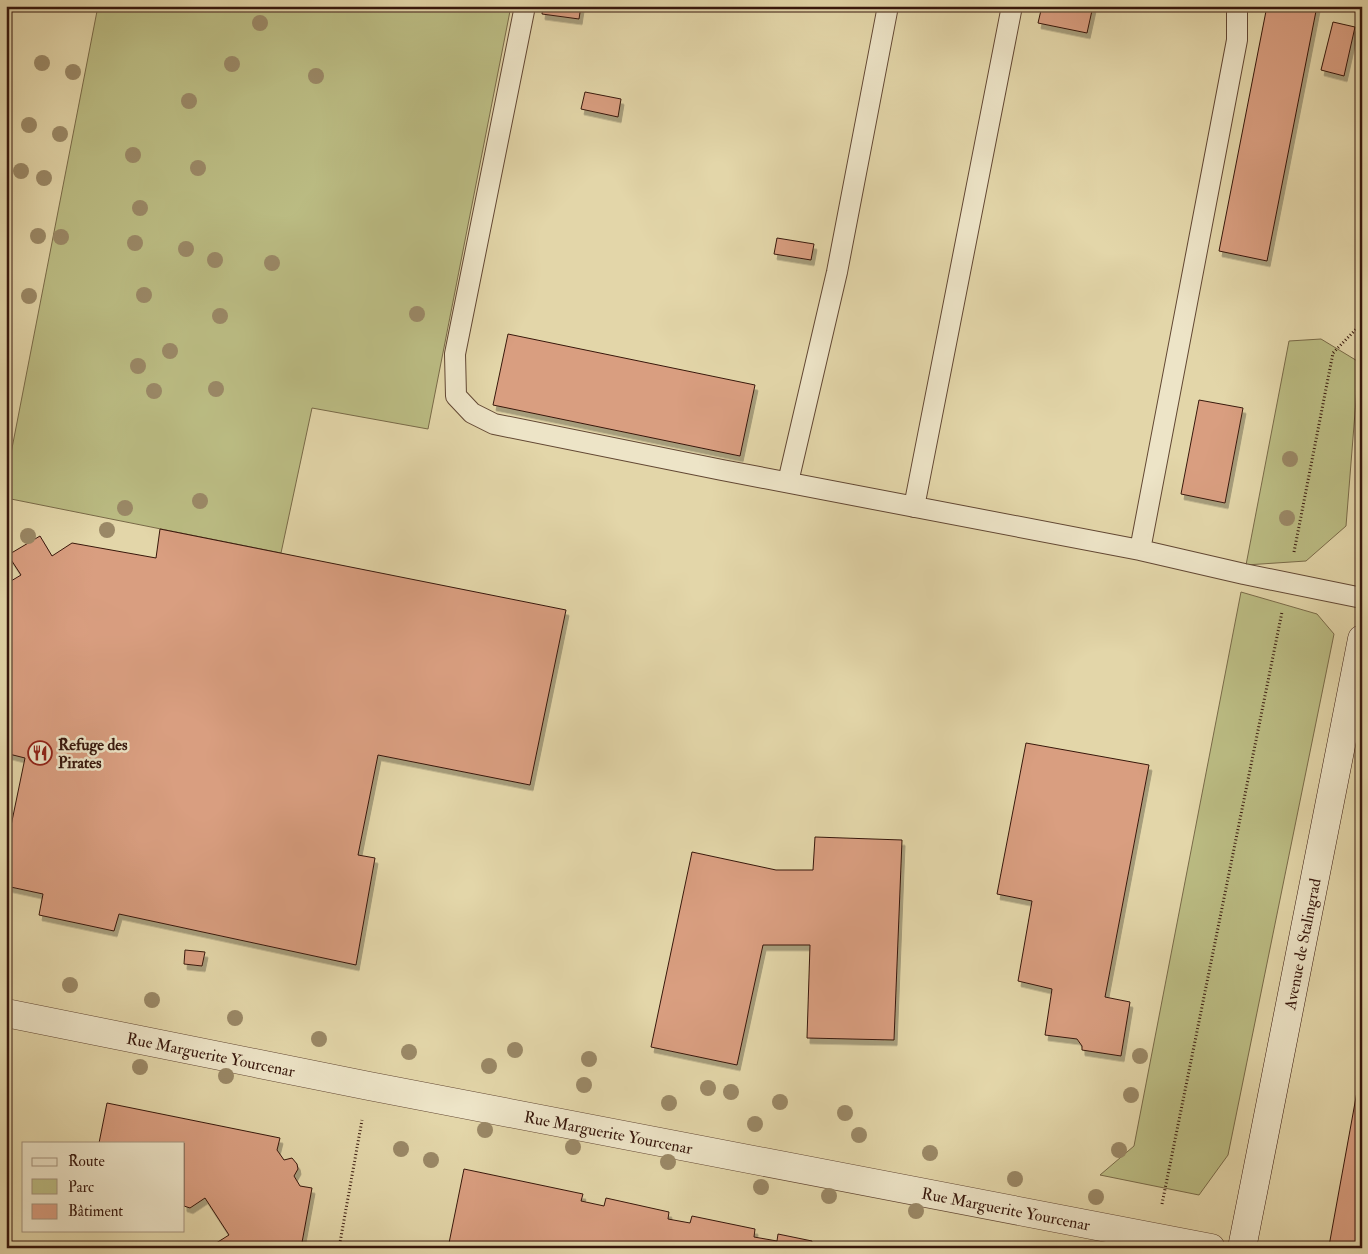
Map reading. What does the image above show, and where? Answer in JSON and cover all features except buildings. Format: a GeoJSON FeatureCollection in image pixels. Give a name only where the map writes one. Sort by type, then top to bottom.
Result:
{"type":"FeatureCollection","features":[{"type":"Feature","properties":{"kind":"street","name":"Avenue de Stalingrad"},"geometry":{"type":"LineString","coordinates":[[1242,1248],[1362,640]]}},
{"type":"Feature","properties":{"kind":"street","name":"Rue Marguerite Yourcenar"},"geometry":{"type":"LineString","coordinates":[[6,1013],[369,1086],[1211,1248]]}},
{"type":"Feature","properties":{"kind":"lane"},"geometry":{"type":"LineString","coordinates":[[525,6],[455,354],[456,396],[472,413],[494,424],[1140,550],[1362,598]]}},
{"type":"Feature","properties":{"kind":"lane"},"geometry":{"type":"LineString","coordinates":[[788,482],[836,272],[888,6]]}},
{"type":"Feature","properties":{"kind":"lane"},"geometry":{"type":"LineString","coordinates":[[914,507],[1012,6]]}},
{"type":"Feature","properties":{"kind":"lane"},"geometry":{"type":"LineString","coordinates":[[1140,550],[1237,40],[1237,9],[1235,6]]}},
{"type":"Feature","properties":{"kind":"path"},"geometry":{"type":"LineString","coordinates":[[1156,1236],[1333,353],[1362,323]]}},
{"type":"Feature","properties":{"kind":"path"},"geometry":{"type":"LineString","coordinates":[[340,1248],[369,1086]]}},
{"type":"Feature","properties":{"kind":"green space"},"geometry":{"type":"Polygon","coordinates":[[[98,6],[511,6],[428,429],[312,408],[281,553],[6,498],[6,479],[98,6]]]}},
{"type":"Feature","properties":{"kind":"green space"},"geometry":{"type":"Polygon","coordinates":[[[1321,339],[1359,362],[1346,526],[1306,561],[1246,565],[1289,341],[1321,339]]]}},
{"type":"Feature","properties":{"kind":"green space"},"geometry":{"type":"Polygon","coordinates":[[[1241,592],[1317,614],[1334,634],[1228,1155],[1199,1195],[1100,1175],[1134,1146],[1241,592]]]}},
{"type":"Feature","properties":{"kind":"place","name":"Refuge des Pirates"},"geometry":{"type":"Point","coordinates":[40,753]}}]}
